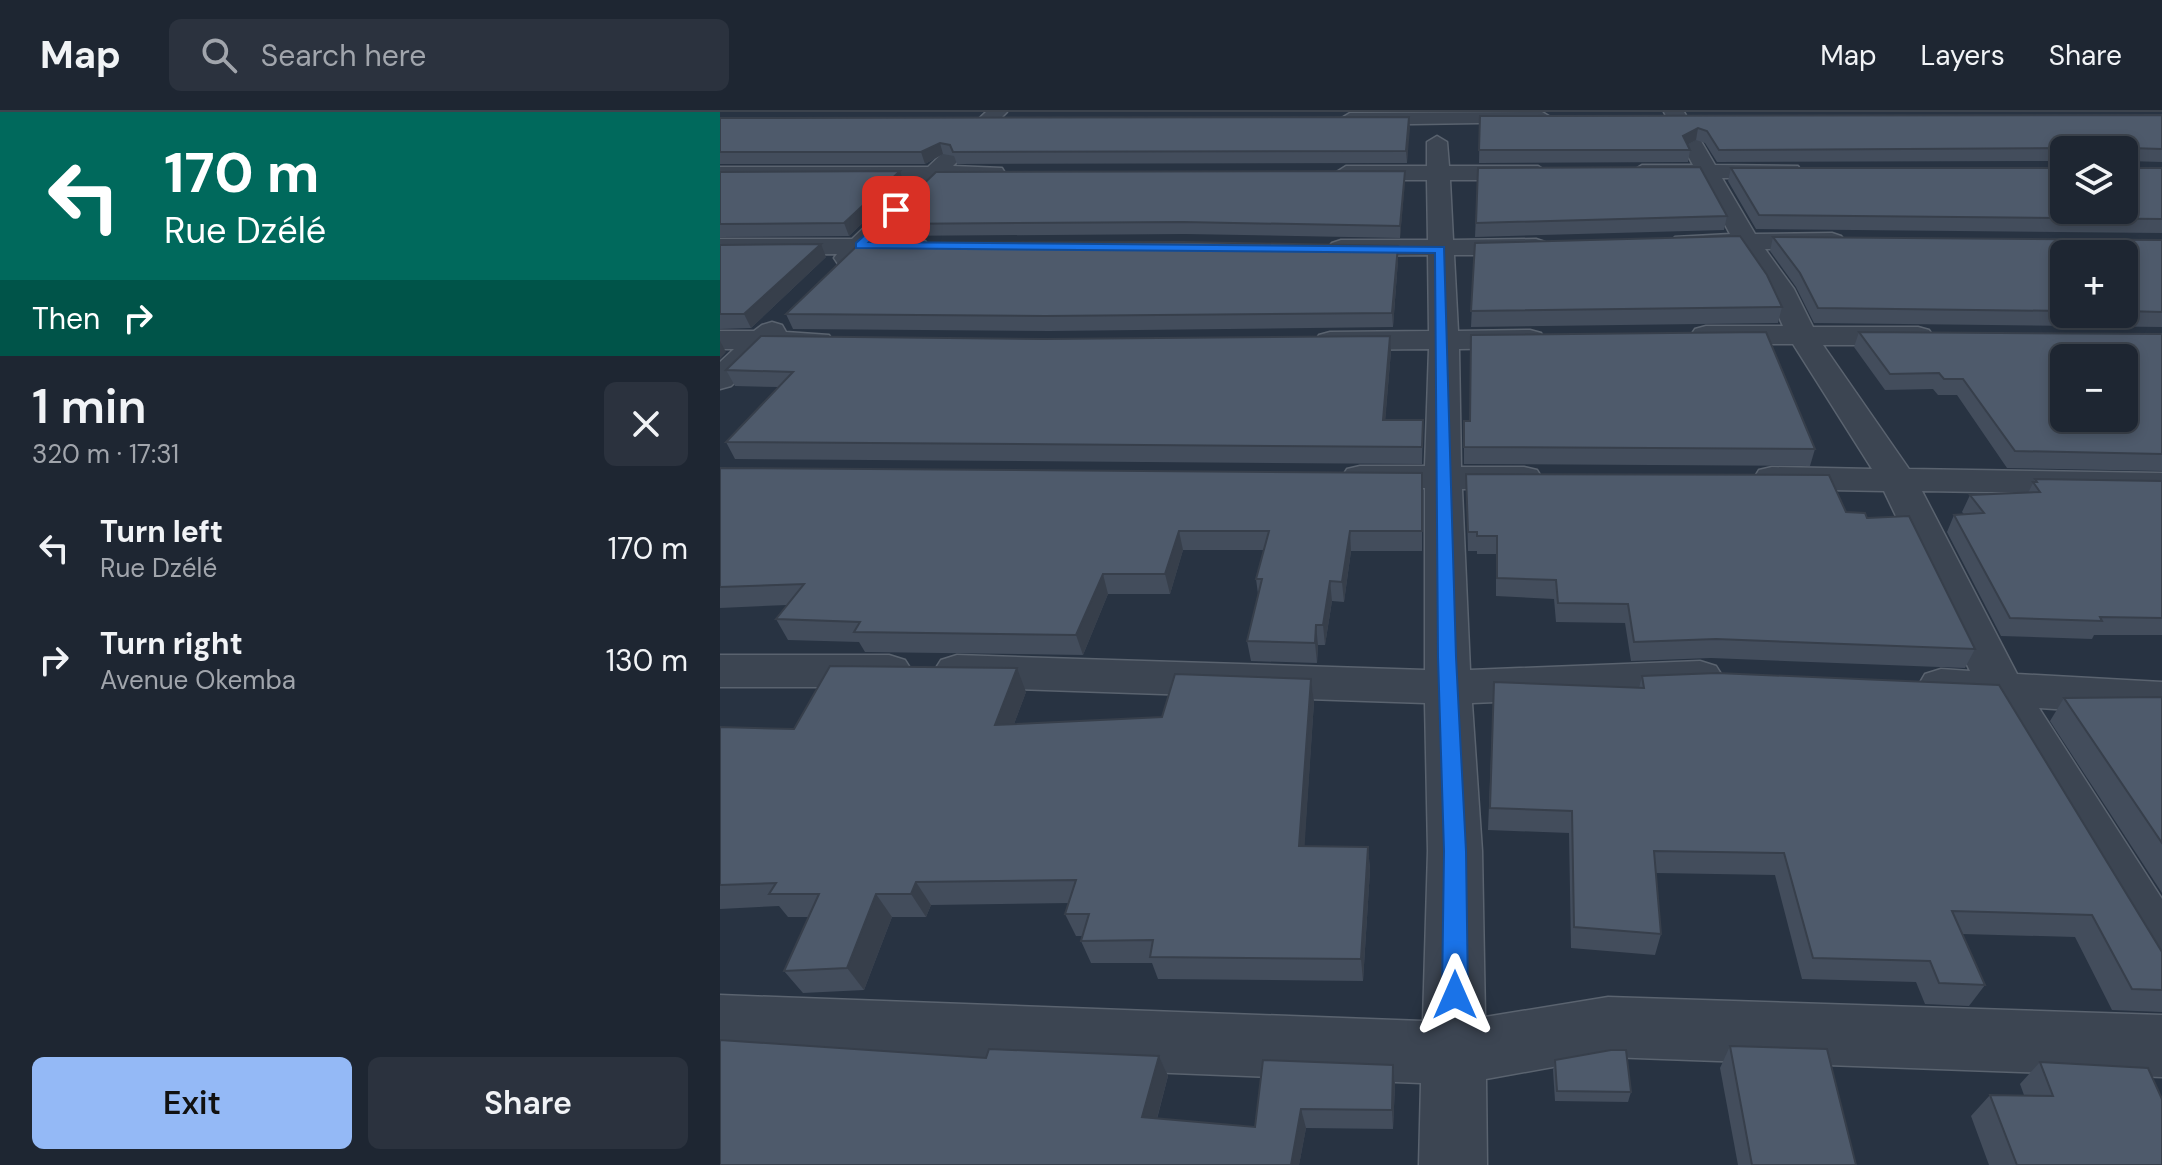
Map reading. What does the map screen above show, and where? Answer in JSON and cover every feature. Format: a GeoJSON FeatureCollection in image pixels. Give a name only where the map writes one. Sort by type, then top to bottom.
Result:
{"type":"FeatureCollection","features":[{"type":"Feature","properties":{"kind":"street"},"geometry":{"type":"LineString","coordinates":[[1336,119],[1439,116],[1568,118]]}},
{"type":"Feature","properties":{"kind":"street"},"geometry":{"type":"LineString","coordinates":[[1439,116],[1436,173],[1444,341],[1443,478],[1455,851],[1453,1165]]}},
{"type":"Feature","properties":{"kind":"street"},"geometry":{"type":"LineString","coordinates":[[1677,116],[1746,240],[1780,289],[1802,335],[1897,479],[2002,689],[2162,950]]}},
{"type":"Feature","properties":{"kind":"street"},"geometry":{"type":"LineString","coordinates":[[960,119],[1002,117]]}},
{"type":"Feature","properties":{"kind":"street"},"geometry":{"type":"LineString","coordinates":[[827,277],[931,174],[1002,117]]}},
{"type":"Feature","properties":{"kind":"street"},"geometry":{"type":"LineString","coordinates":[[1621,172],[1817,171]]}},
{"type":"Feature","properties":{"kind":"street"},"geometry":{"type":"LineString","coordinates":[[1327,173],[1562,172]]}},
{"type":"Feature","properties":{"kind":"street"},"geometry":{"type":"LineString","coordinates":[[720,174],[1011,173]]}},
{"type":"Feature","properties":{"kind":"street"},"geometry":{"type":"LineString","coordinates":[[1655,243],[1858,241]]}},
{"type":"Feature","properties":{"kind":"street"},"geometry":{"type":"LineString","coordinates":[[720,247],[937,246]]}},
{"type":"Feature","properties":{"kind":"street"},"geometry":{"type":"LineString","coordinates":[[1313,247],[1440,249],[1563,246]]}},
{"type":"Feature","properties":{"kind":"street"},"geometry":{"type":"LineString","coordinates":[[720,379],[795,309]]}},
{"type":"Feature","properties":{"kind":"street"},"geometry":{"type":"LineString","coordinates":[[1682,336],[1943,336]]}},
{"type":"Feature","properties":{"kind":"street"},"geometry":{"type":"LineString","coordinates":[[1302,341],[1563,338]]}},
{"type":"Feature","properties":{"kind":"street"},"geometry":{"type":"LineString","coordinates":[[720,340],[842,341]]}},
{"type":"Feature","properties":{"kind":"street"},"geometry":{"type":"LineString","coordinates":[[1331,477],[1552,478]]}},
{"type":"Feature","properties":{"kind":"street"},"geometry":{"type":"LineString","coordinates":[[1740,477],[2162,484]]}},
{"type":"Feature","properties":{"kind":"street"},"geometry":{"type":"LineString","coordinates":[[720,671],[970,671],[1448,687],[1741,678]]}},
{"type":"Feature","properties":{"kind":"street"},"geometry":{"type":"LineString","coordinates":[[1895,684],[2162,699]]}},
{"type":"Feature","properties":{"kind":"street"},"geometry":{"type":"LineString","coordinates":[[720,1025],[1455,1053],[1608,1027],[2162,1046]]}},
{"type":"Feature","properties":{"kind":"building"},"geometry":{"type":"Polygon","coordinates":[[[2162,115],[2162,149],[2138,148],[2138,136],[2050,136],[2050,148],[1719,150],[1707,131],[1698,128],[1683,136],[1690,150],[1479,150],[1480,116],[2162,115]]]}},
{"type":"Feature","properties":{"kind":"building"},"geometry":{"type":"Polygon","coordinates":[[[1409,117],[1406,151],[953,152],[950,145],[940,143],[921,152],[720,152],[720,118],[1409,117]]]}},
{"type":"Feature","properties":{"kind":"building"},"geometry":{"type":"Polygon","coordinates":[[[1700,167],[1727,216],[1476,223],[1478,168],[1700,167]]]}},
{"type":"Feature","properties":{"kind":"building"},"geometry":{"type":"Polygon","coordinates":[[[1731,168],[2050,168],[2050,218],[1759,215],[1731,168]]]}},
{"type":"Feature","properties":{"kind":"building"},"geometry":{"type":"Polygon","coordinates":[[[2138,168],[2162,168],[2162,219],[2138,219],[2138,168]]]}},
{"type":"Feature","properties":{"kind":"building"},"geometry":{"type":"Polygon","coordinates":[[[900,171],[844,223],[720,224],[720,172],[900,171]]]}},
{"type":"Feature","properties":{"kind":"building"},"geometry":{"type":"Polygon","coordinates":[[[1405,171],[1400,226],[1183,222],[882,224],[936,172],[1405,171]]]}},
{"type":"Feature","properties":{"kind":"building"},"geometry":{"type":"Polygon","coordinates":[[[1740,236],[1767,275],[1782,307],[1471,311],[1475,243],[1740,236]]]}},
{"type":"Feature","properties":{"kind":"building"},"geometry":{"type":"Polygon","coordinates":[[[1773,237],[2162,240],[2162,312],[2138,311],[2138,240],[2050,240],[2050,311],[1818,308],[1800,273],[1773,237]]]}},
{"type":"Feature","properties":{"kind":"building"},"geometry":{"type":"Polygon","coordinates":[[[1183,242],[1398,246],[1392,313],[1045,316],[786,314],[860,243],[1183,242]]]}},
{"type":"Feature","properties":{"kind":"building"},"geometry":{"type":"Polygon","coordinates":[[[821,244],[744,314],[720,314],[720,245],[821,244]]]}},
{"type":"Feature","properties":{"kind":"building"},"geometry":{"type":"Polygon","coordinates":[[[1766,332],[1815,449],[1464,447],[1464,421],[1470,421],[1471,335],[1766,332]]]}},
{"type":"Feature","properties":{"kind":"building"},"geometry":{"type":"Polygon","coordinates":[[[1859,332],[2162,334],[2162,454],[2015,451],[1963,379],[1944,379],[1939,373],[1890,374],[1859,332]]]}},
{"type":"Feature","properties":{"kind":"building"},"geometry":{"type":"Polygon","coordinates":[[[761,336],[1044,339],[1390,336],[1383,420],[1423,420],[1422,447],[726,442],[793,372],[726,370],[761,336]]]}},
{"type":"Feature","properties":{"kind":"building"},"geometry":{"type":"Polygon","coordinates":[[[720,468],[1422,473],[1422,531],[1350,531],[1342,582],[1330,581],[1323,625],[1316,625],[1315,643],[1247,641],[1262,579],[1256,579],[1269,531],[1179,531],[1165,574],[1103,574],[1076,635],[854,632],[860,622],[776,619],[804,584],[720,587],[720,468]]]}},
{"type":"Feature","properties":{"kind":"building"},"geometry":{"type":"Polygon","coordinates":[[[1466,474],[1829,475],[1846,512],[1865,513],[1867,518],[1909,516],[1975,649],[1716,639],[1634,642],[1628,604],[1558,603],[1556,580],[1497,578],[1497,536],[1477,536],[1477,532],[1468,532],[1466,474]]]}},
{"type":"Feature","properties":{"kind":"building"},"geometry":{"type":"Polygon","coordinates":[[[2035,479],[2162,481],[2162,618],[2100,617],[2102,621],[2010,618],[1954,515],[1984,513],[1970,495],[2040,492],[2033,482],[2037,482],[2035,479]]]}},
{"type":"Feature","properties":{"kind":"building"},"geometry":{"type":"Polygon","coordinates":[[[830,666],[1017,668],[995,725],[1162,717],[1175,674],[1311,679],[1299,846],[1368,847],[1361,959],[1150,957],[1153,940],[1081,941],[1089,914],[1065,914],[1076,880],[916,882],[911,894],[876,894],[847,968],[784,971],[819,894],[769,894],[776,883],[720,885],[720,727],[794,729],[830,666]]]}},
{"type":"Feature","properties":{"kind":"building"},"geometry":{"type":"Polygon","coordinates":[[[1717,673],[1999,685],[2162,952],[2162,990],[2132,989],[2092,915],[1952,911],[1985,985],[1939,983],[1930,961],[1813,958],[1784,853],[1654,851],[1661,934],[1574,927],[1572,811],[1490,808],[1494,682],[1644,688],[1642,676],[1717,673]]]}},
{"type":"Feature","properties":{"kind":"building"},"geometry":{"type":"Polygon","coordinates":[[[2162,697],[2162,843],[2064,698],[2162,697]]]}},
{"type":"Feature","properties":{"kind":"building"},"geometry":{"type":"Polygon","coordinates":[[[720,1040],[986,1058],[989,1049],[1159,1056],[1142,1117],[1255,1127],[1263,1060],[1393,1065],[1392,1110],[1301,1109],[1291,1165],[720,1165],[720,1040]]]}},
{"type":"Feature","properties":{"kind":"building"},"geometry":{"type":"Polygon","coordinates":[[[1730,1046],[1827,1049],[1856,1165],[1752,1165],[1730,1046]]]}},
{"type":"Feature","properties":{"kind":"building"},"geometry":{"type":"Polygon","coordinates":[[[1626,1050],[1631,1092],[1557,1091],[1555,1060],[1626,1050]]]}},
{"type":"Feature","properties":{"kind":"building"},"geometry":{"type":"Polygon","coordinates":[[[2040,1062],[2148,1068],[2162,1099],[2162,1165],[2017,1165],[1990,1095],[2053,1096],[2040,1062]]]}},
{"type":"Feature","properties":{"kind":"route"},"geometry":{"type":"LineString","coordinates":[[896,210],[860,246],[1185,245],[1440,249],[1444,341],[1447,657],[1455,851],[1455,995]]}}]}
